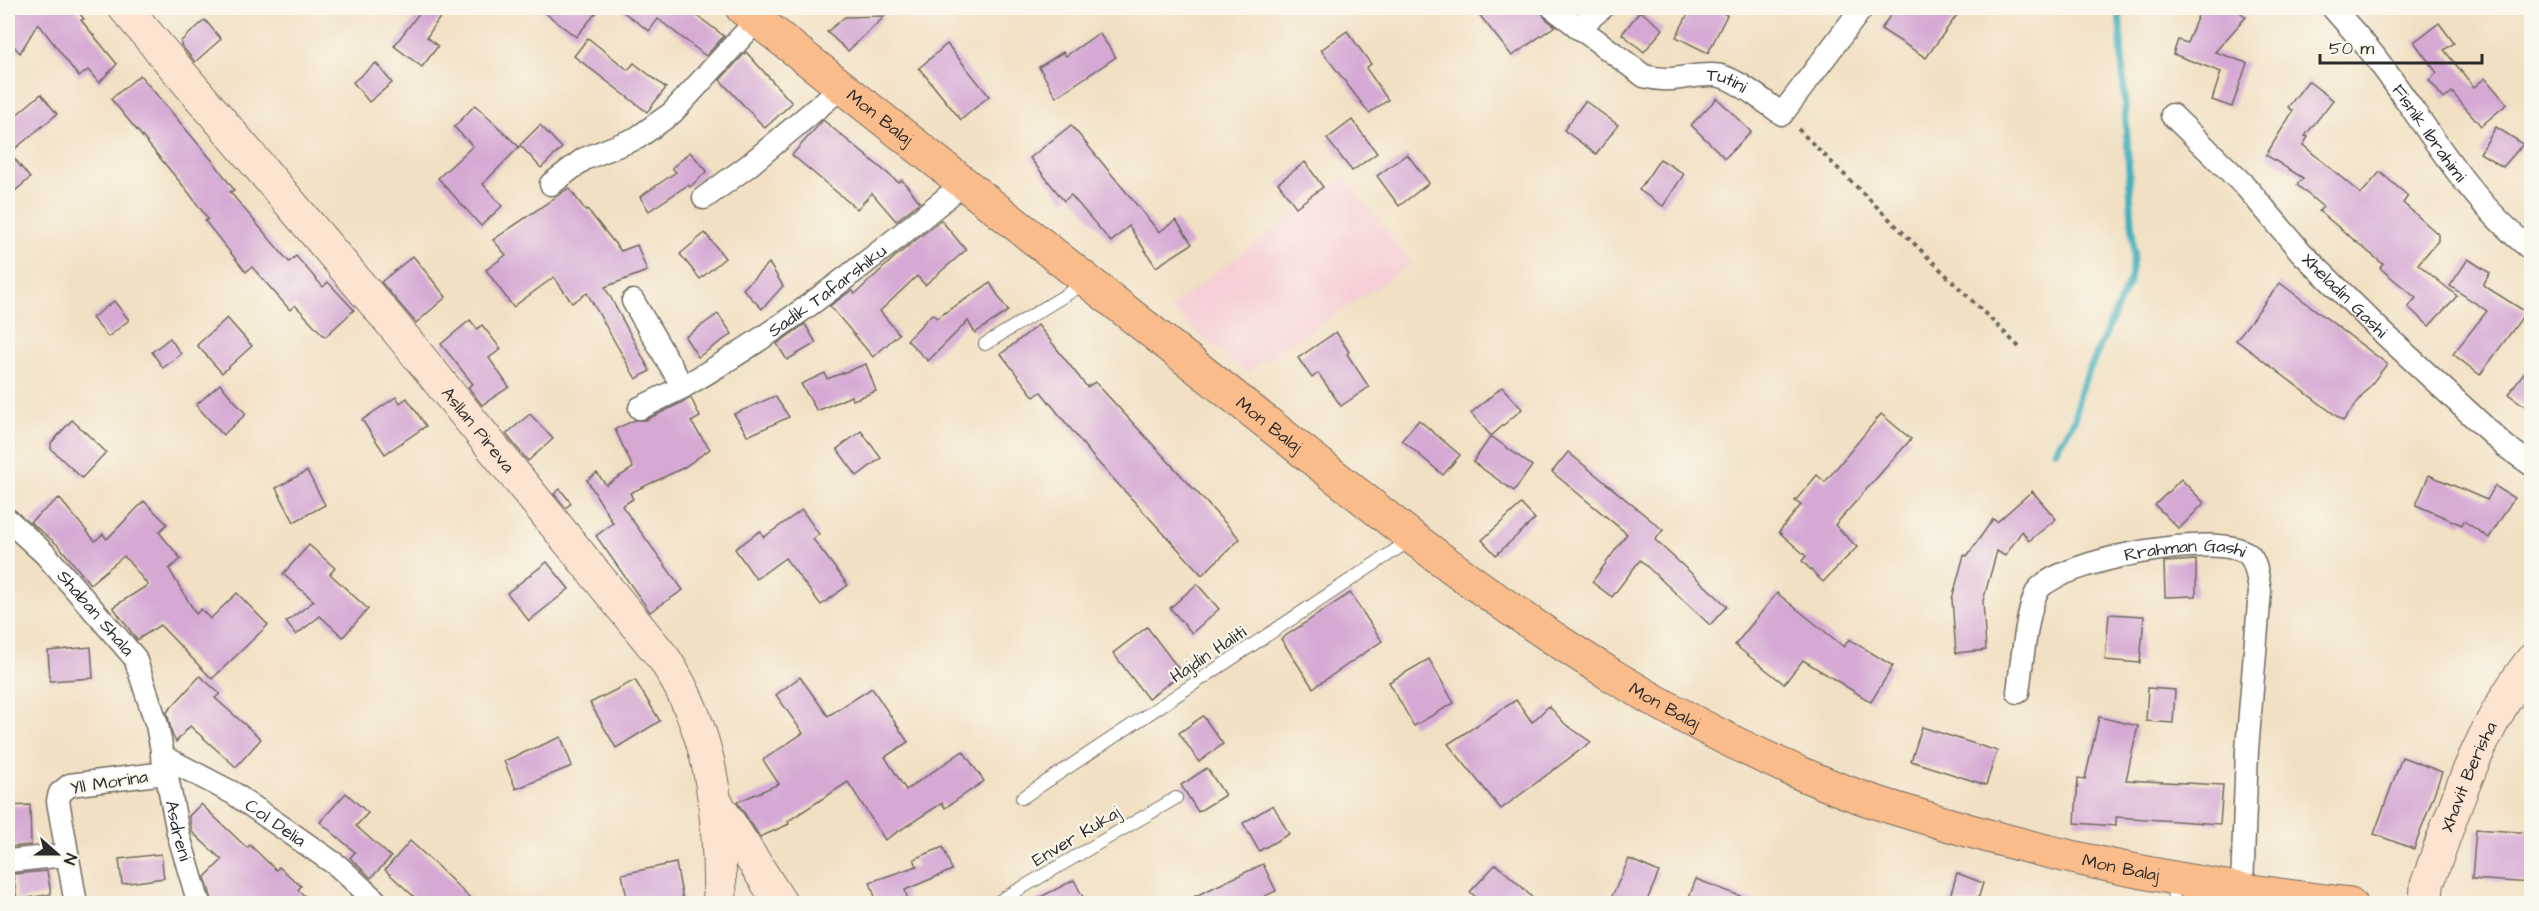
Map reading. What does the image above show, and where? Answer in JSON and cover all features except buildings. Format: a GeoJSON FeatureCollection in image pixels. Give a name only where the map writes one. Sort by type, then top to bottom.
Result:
{"type":"FeatureCollection","features":[{"type":"Feature","properties":{"kind":"main road","name":"Mon Balaj"},"geometry":{"type":"LineString","coordinates":[[750,13],[1087,282],[1487,595],[1634,690],[1727,740],[1819,781],[1911,814],[2174,891],[2242,889],[2332,902]]}},
{"type":"Feature","properties":{"kind":"street","name":"Asllan Pireva"},"geometry":{"type":"LineString","coordinates":[[125,8],[390,321],[665,660],[678,681],[695,718],[711,770],[717,804],[720,903]]}},
{"type":"Feature","properties":{"kind":"street","name":"Tutini"},"geometry":{"type":"LineString","coordinates":[[1553,8],[1644,76],[1679,80],[1715,74],[1732,80],[1782,114]]}},
{"type":"Feature","properties":{"kind":"street"},"geometry":{"type":"LineString","coordinates":[[1578,28],[1602,8]]}},
{"type":"Feature","properties":{"kind":"street"},"geometry":{"type":"LineString","coordinates":[[1782,114],[1862,8]]}},
{"type":"Feature","properties":{"kind":"street","name":"Fisnik Ibrahimi"},"geometry":{"type":"LineString","coordinates":[[2333,8],[2373,54],[2412,111],[2491,214],[2532,250]]}},
{"type":"Feature","properties":{"kind":"street","name":"Mon Balaj"},"geometry":{"type":"LineString","coordinates":[[551,184],[598,152],[637,138],[657,126],[672,113],[750,13]]}},
{"type":"Feature","properties":{"kind":"street","name":"Mon Balaj"},"geometry":{"type":"LineString","coordinates":[[704,198],[748,166],[842,87]]}},
{"type":"Feature","properties":{"kind":"street","name":"Xheladin Gashi"},"geometry":{"type":"LineString","coordinates":[[2172,115],[2246,187],[2301,252],[2379,330],[2505,446],[2532,465]]}},
{"type":"Feature","properties":{"kind":"street","name":"Sadik Tafarshiku"},"geometry":{"type":"LineString","coordinates":[[640,408],[682,387],[779,327],[890,245],[963,184]]}},
{"type":"Feature","properties":{"kind":"street"},"geometry":{"type":"LineString","coordinates":[[633,300],[682,387]]}},
{"type":"Feature","properties":{"kind":"street","name":"Shaban Shala"},"geometry":{"type":"LineString","coordinates":[[8,520],[45,554],[135,658],[157,725],[163,765]]}},
{"type":"Feature","properties":{"kind":"street","name":"Rrahman Gashi"},"geometry":{"type":"LineString","coordinates":[[2018,693],[2032,605],[2038,590],[2046,582],[2097,562],[2156,550],[2213,543],[2229,545],[2250,556],[2260,591],[2247,750],[2242,889]]}},
{"type":"Feature","properties":{"kind":"street","name":"Xhavit Berisha"},"geometry":{"type":"LineString","coordinates":[[2426,903],[2427,885],[2469,770],[2516,681],[2532,660]]}},
{"type":"Feature","properties":{"kind":"street","name":"Yll Morina"},"geometry":{"type":"LineString","coordinates":[[76,903],[58,801],[64,788],[163,765]]}},
{"type":"Feature","properties":{"kind":"street","name":"Asdreni"},"geometry":{"type":"LineString","coordinates":[[163,765],[178,833],[199,903]]}},
{"type":"Feature","properties":{"kind":"street","name":"Col Delia"},"geometry":{"type":"LineString","coordinates":[[163,765],[233,793],[338,866],[379,903]]}},
{"type":"Feature","properties":{"kind":"street"},"geometry":{"type":"LineString","coordinates":[[717,804],[781,903]]}},
{"type":"Feature","properties":{"kind":"street"},"geometry":{"type":"LineString","coordinates":[[8,861],[66,855]]}},
{"type":"Feature","properties":{"kind":"lane"},"geometry":{"type":"LineString","coordinates":[[986,344],[1087,282]]}},
{"type":"Feature","properties":{"kind":"lane","name":"Hajdin Haliti"},"geometry":{"type":"LineString","coordinates":[[1022,798],[1413,538]]}},
{"type":"Feature","properties":{"kind":"lane","name":"Enver Kukaj"},"geometry":{"type":"LineString","coordinates":[[994,903],[1176,798]]}},
{"type":"Feature","properties":{"kind":"path"},"geometry":{"type":"LineString","coordinates":[[1782,114],[2019,347]]}},
{"type":"Feature","properties":{"kind":"shaded area"},"geometry":{"type":"Polygon","coordinates":[[[1344,176],[1412,264],[1246,373],[1169,308],[1344,176]]]}},
{"type":"Feature","properties":{"kind":"waterway"},"geometry":{"type":"LineString","coordinates":[[2055,451],[2075,419],[2079,393],[2130,280],[2134,253],[2119,8]]}}]}
